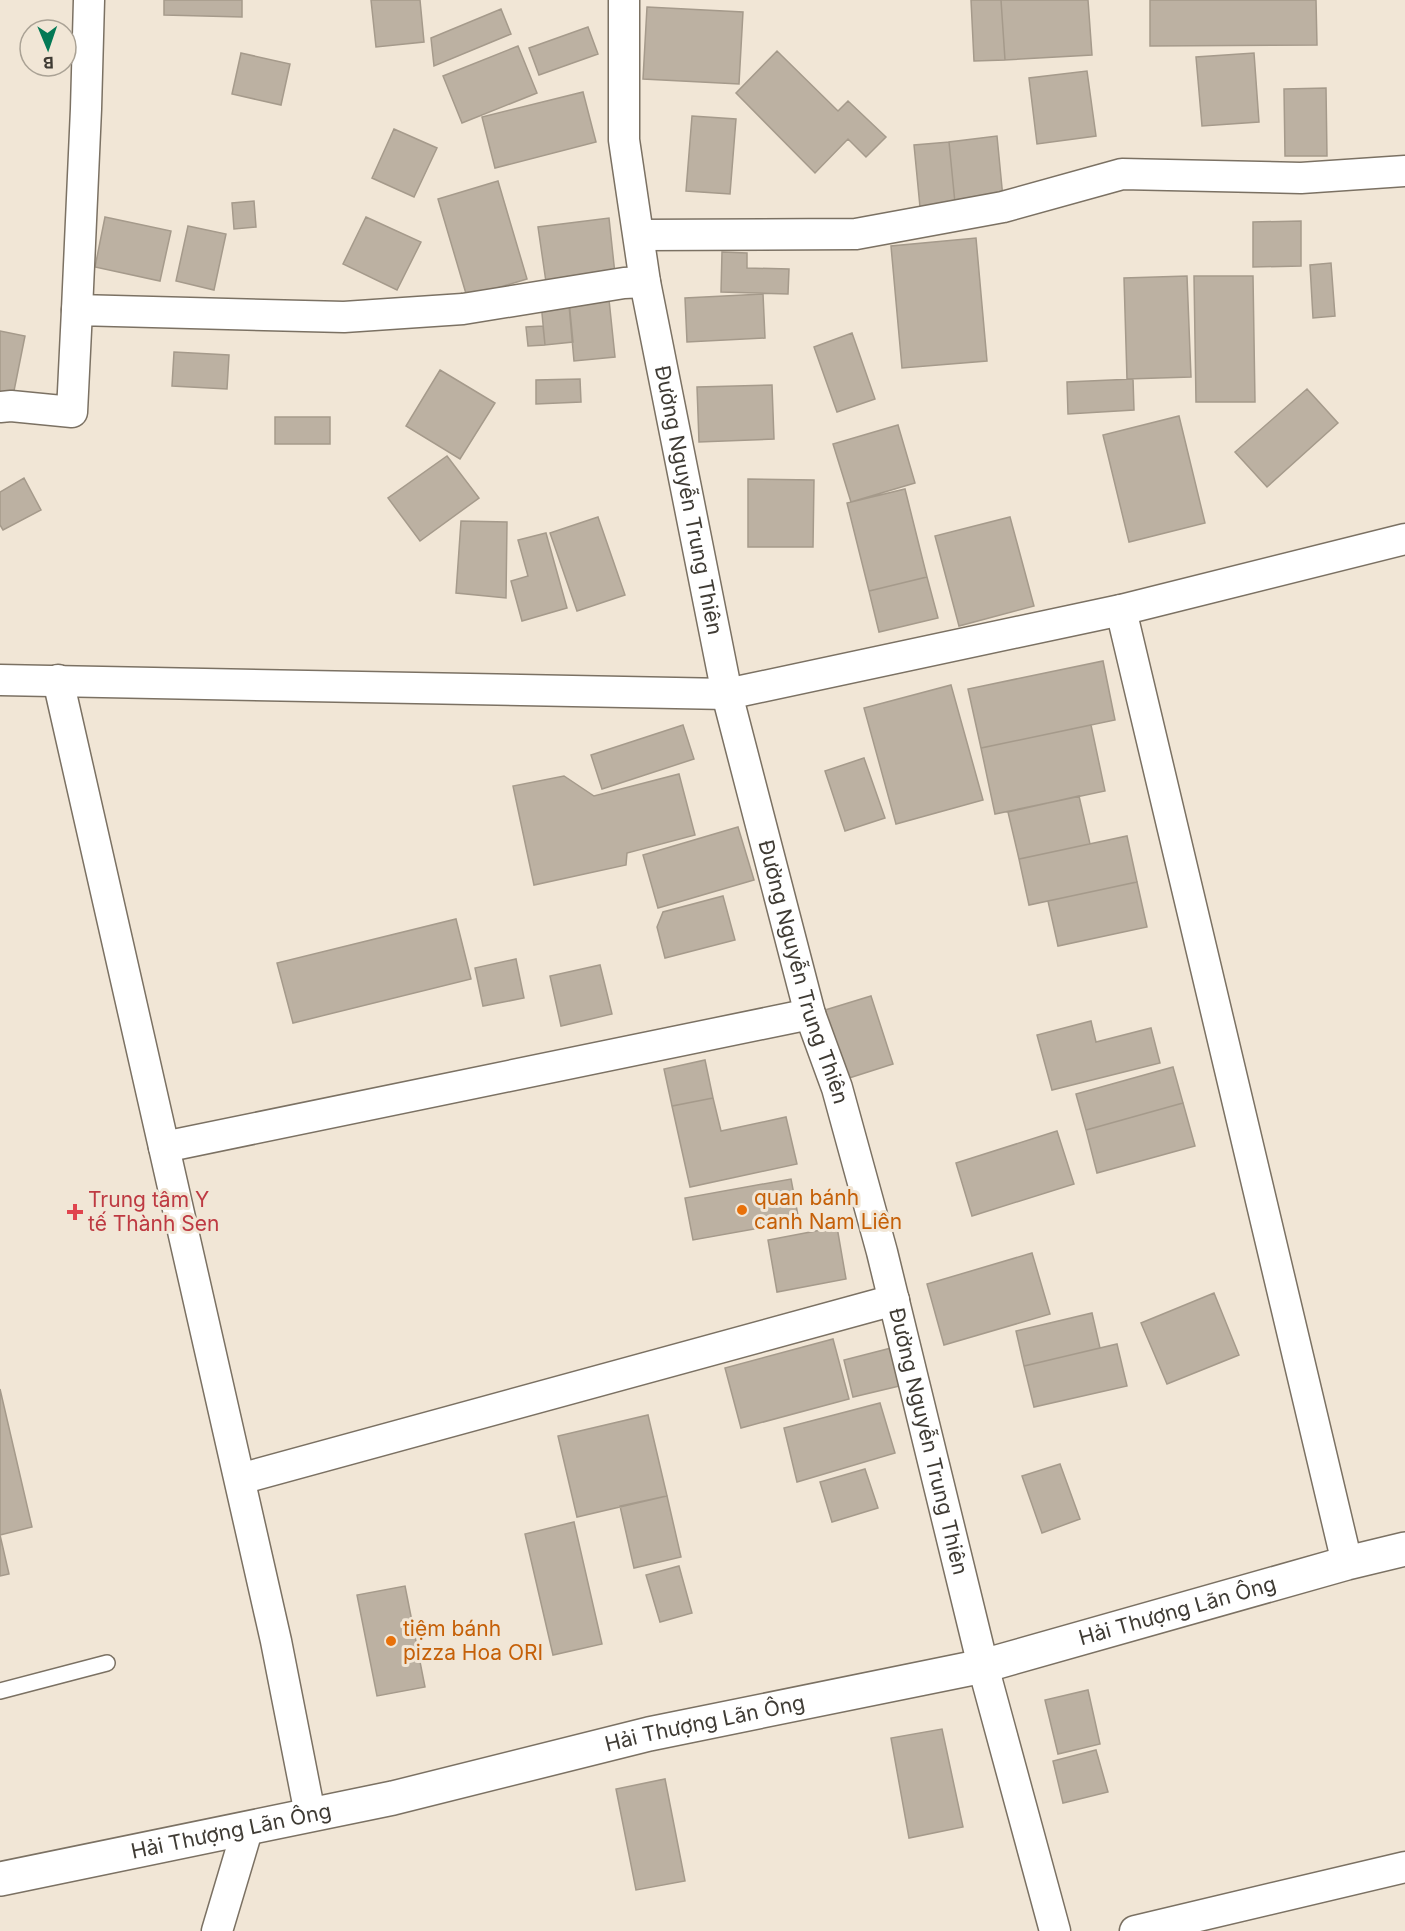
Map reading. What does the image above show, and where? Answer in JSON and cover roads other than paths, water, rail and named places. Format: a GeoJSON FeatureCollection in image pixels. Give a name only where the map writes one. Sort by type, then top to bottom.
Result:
{"type":"FeatureCollection","features":[{"type":"Feature","properties":{"kind":"street"},"geometry":{"type":"LineString","coordinates":[[0,407],[12,406],[72,412],[87,109],[89,0]]}},
{"type":"Feature","properties":{"kind":"street","name":"Đường Nguyễn Trung Thiên"},"geometry":{"type":"LineString","coordinates":[[624,0],[624,140],[645,282],[727,694],[810,1014],[837,1088],[894,1300],[983,1666],[1055,1931]]}},
{"type":"Feature","properties":{"kind":"street"},"geometry":{"type":"LineString","coordinates":[[639,235],[856,234],[1003,207],[1122,174],[1301,178],[1405,171]]}},
{"type":"Feature","properties":{"kind":"street"},"geometry":{"type":"LineString","coordinates":[[77,310],[344,317],[463,309],[624,283],[645,282]]}},
{"type":"Feature","properties":{"kind":"street"},"geometry":{"type":"LineString","coordinates":[[0,680],[727,694],[1121,610],[1405,539]]}},
{"type":"Feature","properties":{"kind":"street"},"geometry":{"type":"LineString","coordinates":[[1121,610],[1347,1563]]}},
{"type":"Feature","properties":{"kind":"street"},"geometry":{"type":"LineString","coordinates":[[58,680],[240,1479],[276,1641],[310,1814]]}},
{"type":"Feature","properties":{"kind":"street"},"geometry":{"type":"LineString","coordinates":[[164,1147],[810,1014]]}},
{"type":"Feature","properties":{"kind":"street"},"geometry":{"type":"LineString","coordinates":[[240,1479],[894,1300]]}},
{"type":"Feature","properties":{"kind":"street","name":"Hải Thượng Lãn Ông"},"geometry":{"type":"LineString","coordinates":[[0,1879],[393,1798],[649,1734],[983,1666],[1347,1563],[1405,1549]]}},
{"type":"Feature","properties":{"kind":"street"},"geometry":{"type":"LineString","coordinates":[[217,1931],[248,1827]]}},
{"type":"Feature","properties":{"kind":"street"},"geometry":{"type":"LineString","coordinates":[[1135,1931],[1405,1867]]}},
{"type":"Feature","properties":{"kind":"lane"},"geometry":{"type":"LineString","coordinates":[[0,1691],[107,1663]]}},
{"type":"Feature","properties":{"kind":"place","name":"quan bánh canh Nam Liên"},"geometry":{"type":"Point","coordinates":[742,1210]}},
{"type":"Feature","properties":{"kind":"place","name":"Trung tâm Y tế Thành Sen"},"geometry":{"type":"Point","coordinates":[75,1212]}},
{"type":"Feature","properties":{"kind":"place","name":"tiệm bánh pizza Hoa ORI"},"geometry":{"type":"Point","coordinates":[391,1641]}}]}
